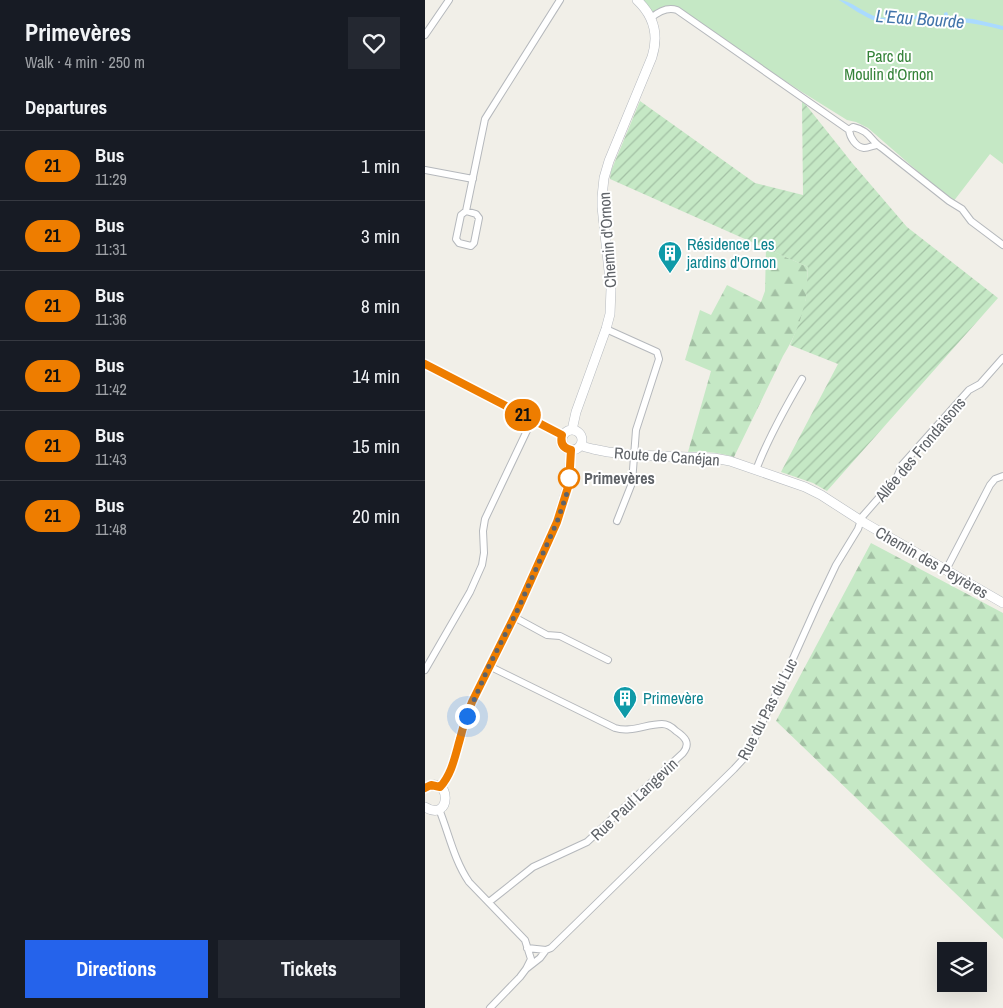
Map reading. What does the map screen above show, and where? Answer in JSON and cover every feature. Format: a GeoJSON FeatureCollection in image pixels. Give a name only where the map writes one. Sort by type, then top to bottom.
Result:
{"type":"FeatureCollection","features":[{"type":"Feature","properties":{"kind":"street"},"geometry":{"type":"LineString","coordinates":[[425,35],[449,0]]}},
{"type":"Feature","properties":{"kind":"street"},"geometry":{"type":"LineString","coordinates":[[466,211],[477,214],[479,218],[474,243],[471,246],[459,243],[456,238],[461,215],[466,211],[485,119],[560,0]]}},
{"type":"Feature","properties":{"kind":"street","name":"Chemin d'Ornon"},"geometry":{"type":"LineString","coordinates":[[572,430],[576,412],[606,330],[609,314],[611,296],[602,208],[602,190],[609,160],[656,42],[651,18],[637,0]]}},
{"type":"Feature","properties":{"kind":"street"},"geometry":{"type":"LineString","coordinates":[[651,18],[655,14],[669,9],[677,10],[849,130],[853,141],[862,148],[876,145]]}},
{"type":"Feature","properties":{"kind":"street"},"geometry":{"type":"LineString","coordinates":[[849,130],[853,127],[861,129],[870,136],[876,145],[962,209],[971,221],[1003,245]]}},
{"type":"Feature","properties":{"kind":"street"},"geometry":{"type":"LineString","coordinates":[[425,170],[473,179]]}},
{"type":"Feature","properties":{"kind":"street"},"geometry":{"type":"LineString","coordinates":[[606,330],[657,352],[659,359],[636,430],[632,483],[617,521]]}},
{"type":"Feature","properties":{"kind":"street","name":"Allée des Frondaisons"},"geometry":{"type":"LineString","coordinates":[[861,521],[861,517],[897,477],[909,458],[969,390],[980,384],[1003,358]]}},
{"type":"Feature","properties":{"kind":"street"},"geometry":{"type":"LineString","coordinates":[[425,364],[562,435]]}},
{"type":"Feature","properties":{"kind":"street"},"geometry":{"type":"LineString","coordinates":[[756,470],[761,455],[779,419],[802,379]]}},
{"type":"Feature","properties":{"kind":"street"},"geometry":{"type":"LineString","coordinates":[[425,670],[476,581],[484,558],[483,531],[485,519],[532,420]]}},
{"type":"Feature","properties":{"kind":"street"},"geometry":{"type":"LineString","coordinates":[[572,430],[580,434],[582,441],[576,450],[565,448],[561,442],[562,435],[566,431],[572,430]]}},
{"type":"Feature","properties":{"kind":"street","name":"Route de Canéjan"},"geometry":{"type":"LineString","coordinates":[[581,444],[608,452],[633,455],[714,458],[730,462],[805,487],[861,521]]}},
{"type":"Feature","properties":{"kind":"street"},"geometry":{"type":"LineString","coordinates":[[440,787],[447,777],[467,716],[489,666],[514,617],[557,522],[569,484],[571,450]]}},
{"type":"Feature","properties":{"kind":"street"},"geometry":{"type":"LineString","coordinates":[[946,570],[990,485],[995,479],[1003,476]]}},
{"type":"Feature","properties":{"kind":"street","name":"Chemin des Peyrères"},"geometry":{"type":"LineString","coordinates":[[861,521],[1003,603]]}},
{"type":"Feature","properties":{"kind":"street","name":"Rue du Pas du Luc"},"geometry":{"type":"LineString","coordinates":[[490,1008],[526,969],[540,958],[546,950],[551,948],[746,756],[836,565],[861,521]]}},
{"type":"Feature","properties":{"kind":"street"},"geometry":{"type":"LineString","coordinates":[[514,617],[547,635],[560,636],[608,660]]}},
{"type":"Feature","properties":{"kind":"street","name":"Rue Paul Langevin"},"geometry":{"type":"LineString","coordinates":[[489,666],[615,728],[625,730],[663,724],[670,726],[683,736],[687,743],[686,750],[683,753],[587,842],[533,867],[489,902]]}},
{"type":"Feature","properties":{"kind":"street"},"geometry":{"type":"LineString","coordinates":[[425,788],[431,785],[440,787],[445,793],[446,800],[445,804],[439,809],[432,810],[425,807]]}},
{"type":"Feature","properties":{"kind":"street"},"geometry":{"type":"LineString","coordinates":[[439,809],[463,873],[469,882],[525,940],[531,958],[526,969]]}},
{"type":"Feature","properties":{"kind":"street"},"geometry":{"type":"LineString","coordinates":[[527,948],[546,950]]}},
{"type":"Feature","properties":{"kind":"green space","name":"Parc du Moulin d'Ornon"},"geometry":{"type":"Polygon","coordinates":[[[637,0],[1003,0],[1003,164],[990,154],[953,202],[868,128],[847,120],[677,10],[651,18],[637,0]]]}},
{"type":"Feature","properties":{"kind":"green space"},"geometry":{"type":"Polygon","coordinates":[[[802,100],[907,227],[998,298],[827,491],[813,483],[781,472],[838,364],[790,345],[800,321],[806,298],[808,267],[610,179],[611,171],[640,101],[755,183],[803,195],[802,100]]]}},
{"type":"Feature","properties":{"kind":"green space"},"geometry":{"type":"Polygon","coordinates":[[[766,248],[808,267],[807,294],[800,321],[734,457],[711,452],[688,452],[711,371],[685,360],[700,310],[711,315],[727,285],[761,302],[765,291],[766,248]]]}},
{"type":"Feature","properties":{"kind":"green space"},"geometry":{"type":"Polygon","coordinates":[[[871,543],[1003,613],[1003,939],[776,721],[871,543]]]}},
{"type":"Feature","properties":{"kind":"water","name":"L'Eau Bourde"},"geometry":{"type":"Polygon","coordinates":[[[839,0],[848,2],[878,17],[922,15],[944,17],[944,13],[947,12],[949,17],[973,19],[1003,26],[1003,30],[972,23],[939,20],[876,21],[862,15],[839,0]]]}},
{"type":"Feature","properties":{"kind":"bus line","name":"21"},"geometry":{"type":"LineString","coordinates":[[425,364],[562,435],[561,442],[567,450],[571,450],[569,484],[557,522],[518,609],[472,702],[447,777],[440,787],[431,785],[425,788]]}},
{"type":"Feature","properties":{"kind":"place","name":"Résidence Les jardins d'Ornon"},"geometry":{"type":"Point","coordinates":[670,274]}},
{"type":"Feature","properties":{"kind":"place","name":"Primevères"},"geometry":{"type":"Point","coordinates":[569,478]}},
{"type":"Feature","properties":{"kind":"place","name":"Primevère"},"geometry":{"type":"Point","coordinates":[625,719]}},
{"type":"Feature","properties":{"kind":"route"},"geometry":{"type":"LineString","coordinates":[[467,716],[557,522],[567,493],[570,476],[569,478]]}}]}
